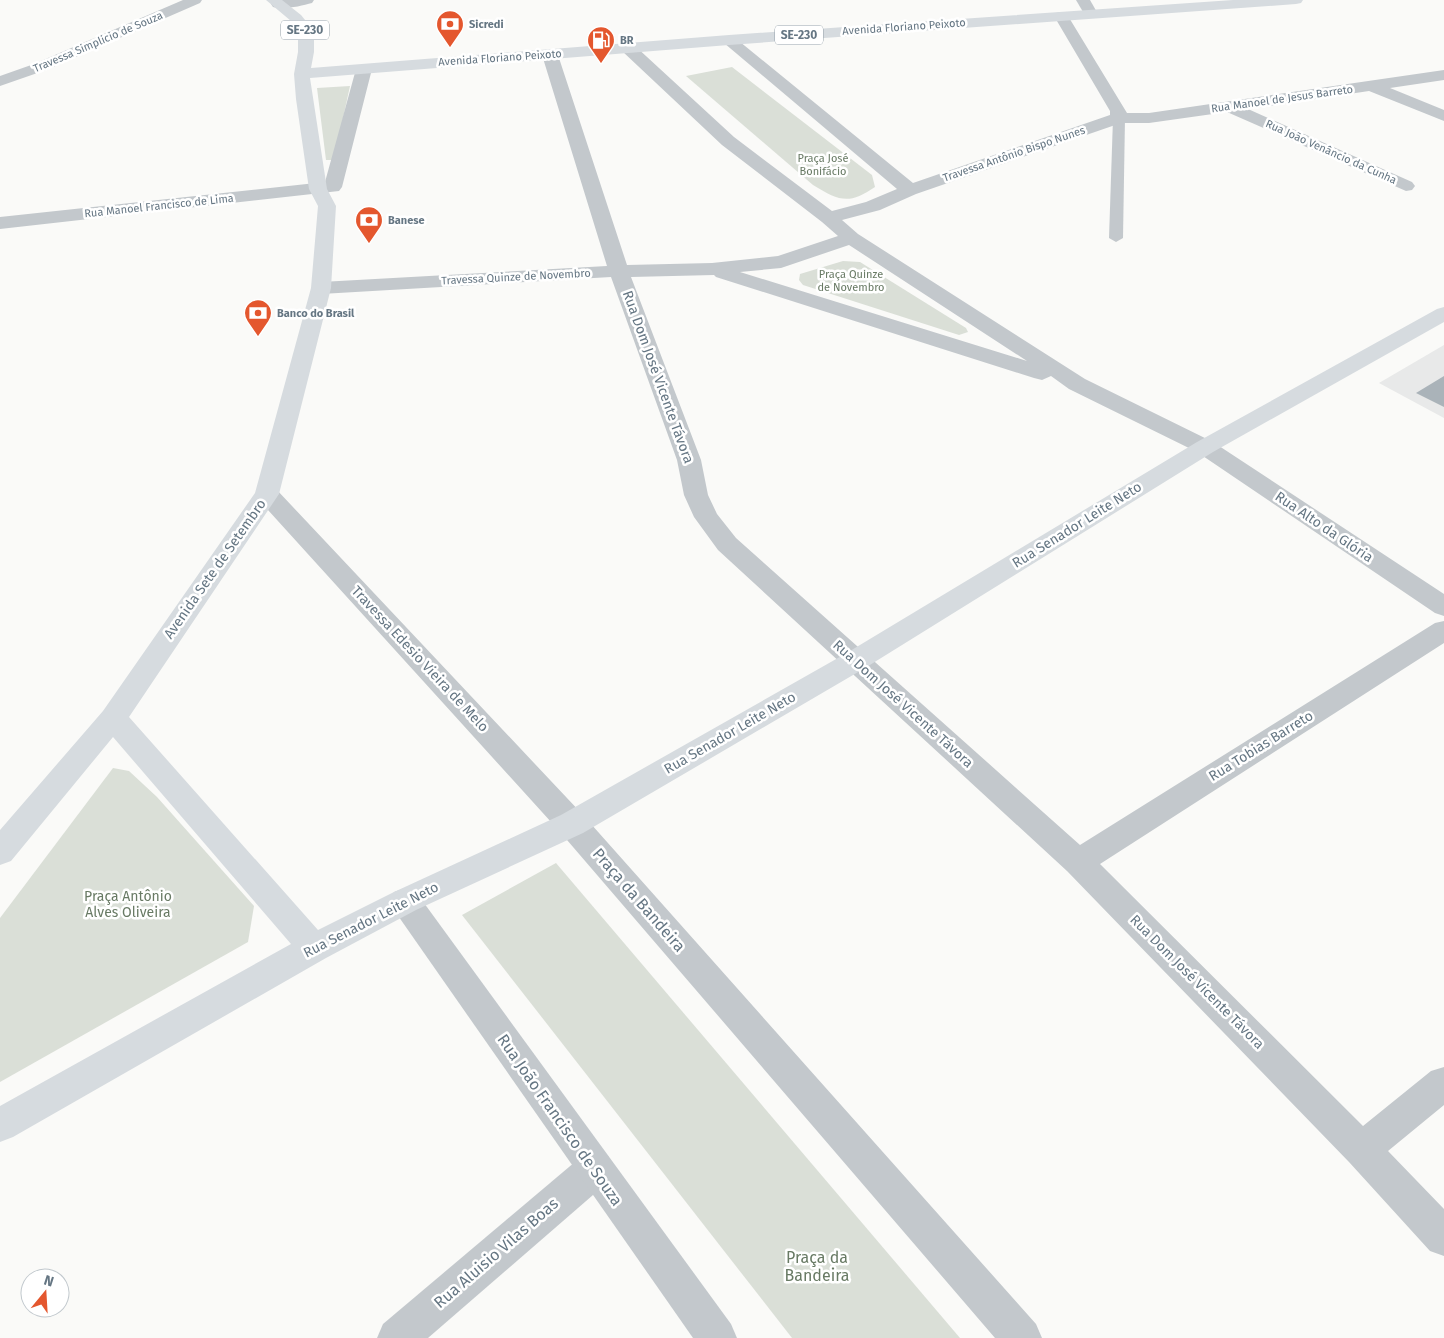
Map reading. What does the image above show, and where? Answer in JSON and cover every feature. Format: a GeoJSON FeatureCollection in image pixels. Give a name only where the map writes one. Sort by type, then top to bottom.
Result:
{"type":"FeatureCollection","features":[{"type":"Feature","properties":{"kind":"main road","name":"Avenida Floriano Peixoto"},"geometry":{"type":"LineString","coordinates":[[302,74],[729,40],[1296,0]]}},
{"type":"Feature","properties":{"kind":"main road","name":"SE-230"},"geometry":{"type":"LineString","coordinates":[[276,2],[296,18],[306,31],[306,52],[302,74]]}},
{"type":"Feature","properties":{"kind":"main road","name":"Avenida Sete de Setembro"},"geometry":{"type":"LineString","coordinates":[[0,852],[113,718],[267,494],[321,288],[326,194],[302,74]]}},
{"type":"Feature","properties":{"kind":"main road","name":"Rua Senador Leite Neto"},"geometry":{"type":"LineString","coordinates":[[0,1125],[314,948],[405,901],[572,824],[855,661],[1205,447],[1444,313]]}},
{"type":"Feature","properties":{"kind":"main road"},"geometry":{"type":"LineString","coordinates":[[113,718],[314,948]]}},
{"type":"Feature","properties":{"kind":"street","name":"Travessa Simplicio de Souza"},"geometry":{"type":"LineString","coordinates":[[0,81],[40,67],[195,0]]}},
{"type":"Feature","properties":{"kind":"street"},"geometry":{"type":"LineString","coordinates":[[276,2],[307,0]]}},
{"type":"Feature","properties":{"kind":"street"},"geometry":{"type":"LineString","coordinates":[[1083,0],[1091,14]]}},
{"type":"Feature","properties":{"kind":"street"},"geometry":{"type":"LineString","coordinates":[[1061,16],[1118,111],[1119,118]]}},
{"type":"Feature","properties":{"kind":"street"},"geometry":{"type":"LineString","coordinates":[[729,40],[910,190],[873,206],[829,218]]}},
{"type":"Feature","properties":{"kind":"street"},"geometry":{"type":"LineString","coordinates":[[628,48],[728,141],[829,218],[851,238],[1077,384],[1205,447]]}},
{"type":"Feature","properties":{"kind":"street","name":"Rua Dom José Vicente Távora"},"geometry":{"type":"LineString","coordinates":[[550,54],[619,271],[689,460],[696,495],[706,517],[727,544],[1078,862],[1362,1150],[1444,1237]]}},
{"type":"Feature","properties":{"kind":"street","name":"Avenida Sete de Setembro"},"geometry":{"type":"LineString","coordinates":[[326,194],[364,69]]}},
{"type":"Feature","properties":{"kind":"street","name":"Rua Manoel de Jesus Barreto"},"geometry":{"type":"LineString","coordinates":[[1119,118],[1149,118],[1444,75]]}},
{"type":"Feature","properties":{"kind":"street"},"geometry":{"type":"LineString","coordinates":[[1372,86],[1444,116]]}},
{"type":"Feature","properties":{"kind":"street","name":"Rua João Venâncio da Cunha"},"geometry":{"type":"LineString","coordinates":[[1228,106],[1406,186]]}},
{"type":"Feature","properties":{"kind":"street","name":"Travessa Antônio Bispo Nunes"},"geometry":{"type":"LineString","coordinates":[[910,190],[1119,118]]}},
{"type":"Feature","properties":{"kind":"street","name":"Rua Manoel Francisco de Lima"},"geometry":{"type":"LineString","coordinates":[[0,223],[326,194]]}},
{"type":"Feature","properties":{"kind":"street"},"geometry":{"type":"LineString","coordinates":[[712,269],[781,262],[851,238]]}},
{"type":"Feature","properties":{"kind":"street"},"geometry":{"type":"LineString","coordinates":[[712,269],[1077,384]]}},
{"type":"Feature","properties":{"kind":"street","name":"Travessa Quinze de Novembro"},"geometry":{"type":"LineString","coordinates":[[321,288],[619,271],[712,269]]}},
{"type":"Feature","properties":{"kind":"street","name":"Rua Alto da Glória"},"geometry":{"type":"LineString","coordinates":[[1205,447],[1444,607]]}},
{"type":"Feature","properties":{"kind":"street","name":"Travessa Edesio Vieira de Melo"},"geometry":{"type":"LineString","coordinates":[[267,494],[572,824]]}},
{"type":"Feature","properties":{"kind":"street","name":"Rua Tobias Barreto"},"geometry":{"type":"LineString","coordinates":[[1078,862],[1444,630]]}},
{"type":"Feature","properties":{"kind":"street","name":"Praça da Bandeira"},"geometry":{"type":"LineString","coordinates":[[572,824],[1022,1338]]}},
{"type":"Feature","properties":{"kind":"street","name":"Rua João Francisco de Souza"},"geometry":{"type":"LineString","coordinates":[[405,901],[717,1338]]}},
{"type":"Feature","properties":{"kind":"street"},"geometry":{"type":"LineString","coordinates":[[1362,1150],[1444,1083]]}},
{"type":"Feature","properties":{"kind":"street","name":"Rua Aluisio Vilas Boas"},"geometry":{"type":"LineString","coordinates":[[397,1338],[595,1169]]}},
{"type":"Feature","properties":{"kind":"lane"},"geometry":{"type":"LineString","coordinates":[[1116,238],[1119,118]]}},
{"type":"Feature","properties":{"kind":"shaded area"},"geometry":{"type":"Polygon","coordinates":[[[1444,345],[1444,418],[1379,383],[1444,345]]]}},
{"type":"Feature","properties":{"kind":"green space","name":"Praça José Bonifácio"},"geometry":{"type":"Polygon","coordinates":[[[732,67],[872,175],[875,187],[858,197],[844,199],[830,195],[813,185],[686,76],[732,67]]]}},
{"type":"Feature","properties":{"kind":"green space"},"geometry":{"type":"Polygon","coordinates":[[[350,86],[334,160],[326,160],[317,88],[350,86]]]}},
{"type":"Feature","properties":{"kind":"green space","name":"Praça Quinze de Novembro"},"geometry":{"type":"Polygon","coordinates":[[[843,261],[860,262],[966,328],[968,332],[959,335],[803,285],[799,280],[800,274],[843,261]]]}},
{"type":"Feature","properties":{"kind":"green space","name":"Praça Antônio Alves Oliveira"},"geometry":{"type":"Polygon","coordinates":[[[113,768],[129,771],[157,797],[254,906],[248,942],[0,1082],[0,918],[113,768]]]}},
{"type":"Feature","properties":{"kind":"green space","name":"Praça da Bandeira"},"geometry":{"type":"Polygon","coordinates":[[[556,863],[960,1338],[792,1338],[462,915],[556,863]]]}},
{"type":"Feature","properties":{"kind":"building"},"geometry":{"type":"Polygon","coordinates":[[[1444,376],[1444,407],[1416,393],[1444,376]]]}},
{"type":"Feature","properties":{"kind":"place","name":"Sicredi"},"geometry":{"type":"Point","coordinates":[450,48]}},
{"type":"Feature","properties":{"kind":"place","name":"BR"},"geometry":{"type":"Point","coordinates":[601,64]}},
{"type":"Feature","properties":{"kind":"place","name":"Banese"},"geometry":{"type":"Point","coordinates":[369,244]}},
{"type":"Feature","properties":{"kind":"place","name":"Banco do Brasil"},"geometry":{"type":"Point","coordinates":[258,337]}}]}
